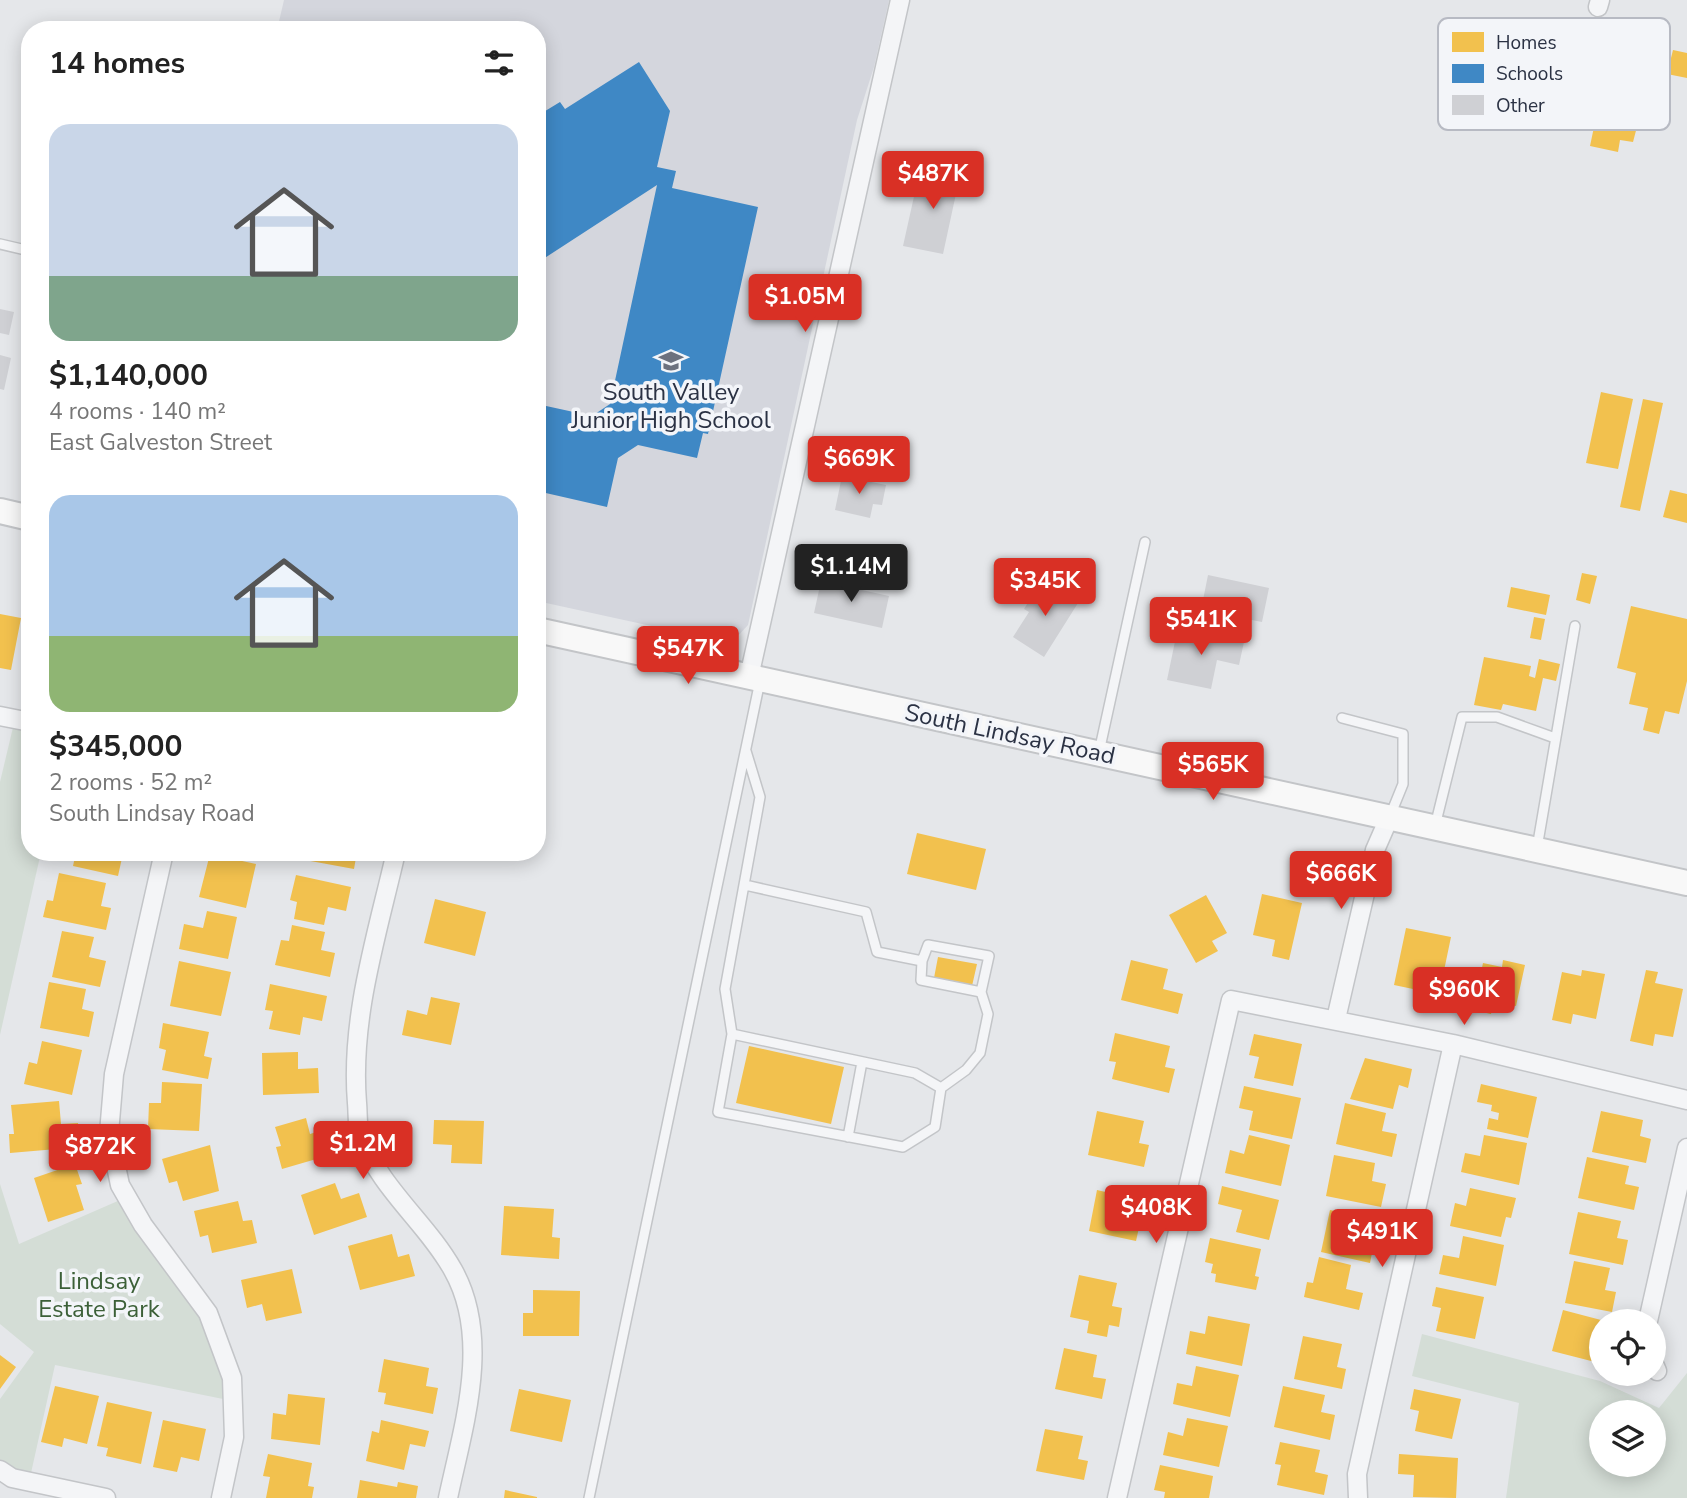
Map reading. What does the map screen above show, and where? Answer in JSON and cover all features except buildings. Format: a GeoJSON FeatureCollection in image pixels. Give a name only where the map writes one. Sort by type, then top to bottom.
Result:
{"type":"FeatureCollection","features":[{"type":"Feature","properties":{"kind":"main road"},"geometry":{"type":"LineString","coordinates":[[0,511],[21,516]]}},
{"type":"Feature","properties":{"kind":"main road","name":"South Lindsay Road"},"geometry":{"type":"LineString","coordinates":[[546,632],[1687,883]]}},
{"type":"Feature","properties":{"kind":"street"},"geometry":{"type":"LineString","coordinates":[[754,678],[900,0]]}},
{"type":"Feature","properties":{"kind":"street"},"geometry":{"type":"LineString","coordinates":[[0,716],[21,720]]}},
{"type":"Feature","properties":{"kind":"street"},"geometry":{"type":"LineString","coordinates":[[1336,1019],[1375,850],[1389,817]]}},
{"type":"Feature","properties":{"kind":"street"},"geometry":{"type":"LineString","coordinates":[[162,861],[114,1074],[109,1133],[120,1185],[143,1225],[208,1313],[232,1378],[234,1437],[221,1498]]}},
{"type":"Feature","properties":{"kind":"street"},"geometry":{"type":"LineString","coordinates":[[394,861],[360,1010],[354,1071],[359,1133],[384,1182],[454,1270],[471,1324],[473,1382],[448,1498]]}},
{"type":"Feature","properties":{"kind":"street"},"geometry":{"type":"LineString","coordinates":[[1117,1498],[1231,1000],[1452,1044],[1687,1100]]}},
{"type":"Feature","properties":{"kind":"street"},"geometry":{"type":"LineString","coordinates":[[1358,1498],[1357,1474],[1452,1044]]}},
{"type":"Feature","properties":{"kind":"street"},"geometry":{"type":"LineString","coordinates":[[1651,1309],[1687,1148]]}},
{"type":"Feature","properties":{"kind":"street"},"geometry":{"type":"LineString","coordinates":[[0,1470],[12,1478],[106,1498]]}},
{"type":"Feature","properties":{"kind":"lane"},"geometry":{"type":"LineString","coordinates":[[0,244],[21,249]]}},
{"type":"Feature","properties":{"kind":"lane"},"geometry":{"type":"LineString","coordinates":[[1099,754],[1146,542]]}},
{"type":"Feature","properties":{"kind":"lane"},"geometry":{"type":"LineString","coordinates":[[1536,849],[1575,626]]}},
{"type":"Feature","properties":{"kind":"lane"},"geometry":{"type":"LineString","coordinates":[[589,1498],[746,751],[754,678]]}},
{"type":"Feature","properties":{"kind":"lane"},"geometry":{"type":"LineString","coordinates":[[1434,827],[1462,717],[1497,717],[1555,738]]}},
{"type":"Feature","properties":{"kind":"lane"},"geometry":{"type":"LineString","coordinates":[[1342,718],[1403,734],[1403,785],[1389,817]]}},
{"type":"Feature","properties":{"kind":"lane"},"geometry":{"type":"LineString","coordinates":[[746,751],[760,797],[725,989],[732,1034],[718,1112],[903,1147],[935,1128],[942,1088],[966,1070],[980,1054],[988,1014],[981,992],[989,956],[929,945],[922,961],[921,980],[981,992]]}},
{"type":"Feature","properties":{"kind":"lane"},"geometry":{"type":"LineString","coordinates":[[745,885],[866,912],[877,953],[922,961]]}},
{"type":"Feature","properties":{"kind":"lane"},"geometry":{"type":"LineString","coordinates":[[732,1034],[915,1073],[942,1088]]}},
{"type":"Feature","properties":{"kind":"lane"},"geometry":{"type":"LineString","coordinates":[[848,1137],[862,1062]]}},
{"type":"Feature","properties":{"kind":"shaded area","name":"South Valley Junior High School"},"geometry":{"type":"Polygon","coordinates":[[[284,0],[889,0],[874,67],[857,120],[748,625],[736,638],[720,641],[546,603],[546,21],[279,21],[284,0]]]}},
{"type":"Feature","properties":{"kind":"green space"},"geometry":{"type":"Polygon","coordinates":[[[15,719],[21,720],[21,861],[39,861],[0,1035],[0,782],[15,719]]]}},
{"type":"Feature","properties":{"kind":"green space","name":"Lindsay Estate Park"},"geometry":{"type":"Polygon","coordinates":[[[0,1184],[19,1244],[127,1197],[208,1313],[233,1401],[55,1365],[29,1482],[0,1470],[0,1399],[34,1352],[0,1324],[0,1184]]]}},
{"type":"Feature","properties":{"kind":"green space"},"geometry":{"type":"Polygon","coordinates":[[[1422,1334],[1589,1378],[1589,1386],[1611,1386],[1642,1400],[1589,1400],[1589,1477],[1666,1477],[1665,1400],[1687,1373],[1687,1498],[1506,1498],[1519,1403],[1412,1376],[1422,1334]]]}},
{"type":"Feature","properties":{"kind":"place","name":"South Valley Junior High School"},"geometry":{"type":"Point","coordinates":[671,361]}}]}
